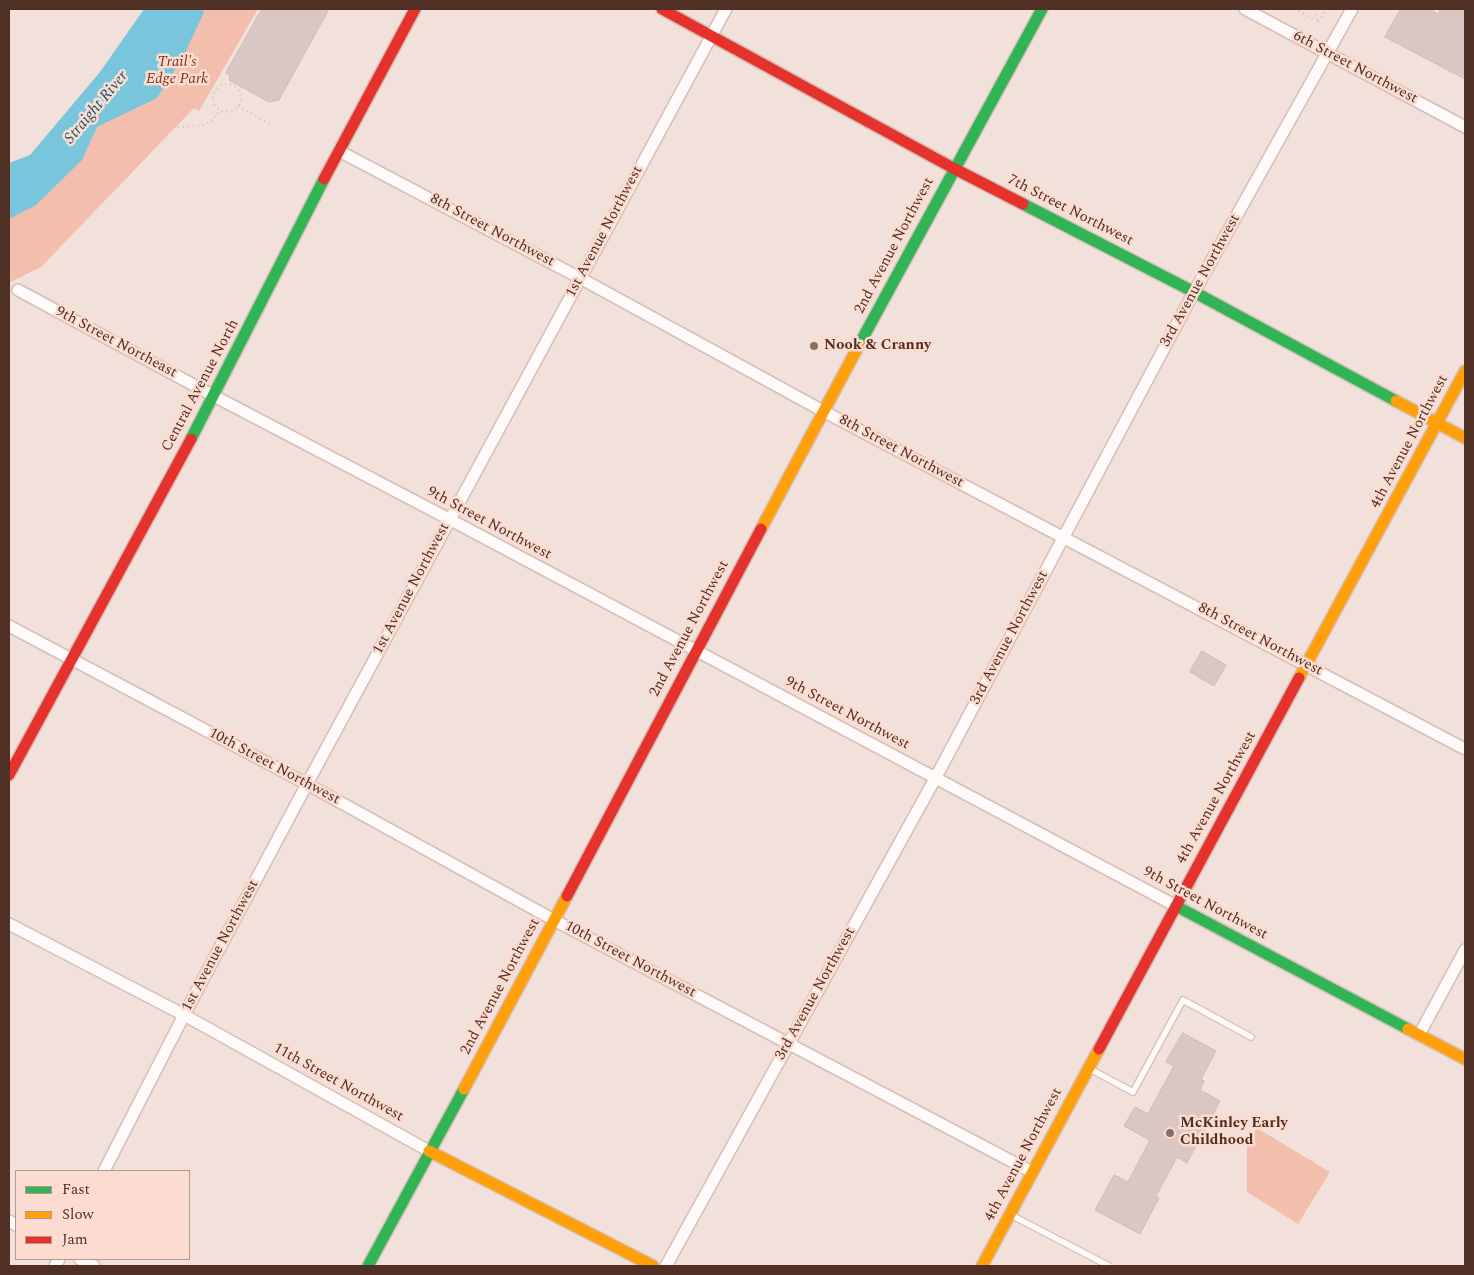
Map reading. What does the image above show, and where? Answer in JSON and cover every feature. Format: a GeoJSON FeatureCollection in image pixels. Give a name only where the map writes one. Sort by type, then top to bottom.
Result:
{"type":"FeatureCollection","features":[{"type":"Feature","properties":{"kind":"street","name":"Central Avenue North"},"geometry":{"type":"LineString","coordinates":[[9,775],[214,396],[339,151],[415,9]]}},
{"type":"Feature","properties":{"kind":"street","name":"7th Street Northwest"},"geometry":{"type":"LineString","coordinates":[[662,9],[953,168],[1194,292],[1465,438]]}},
{"type":"Feature","properties":{"kind":"street","name":"1st Avenue Northwest"},"geometry":{"type":"LineString","coordinates":[[105,1170],[184,1015],[307,784],[726,9]]}},
{"type":"Feature","properties":{"kind":"street","name":"2nd Avenue Northwest"},"geometry":{"type":"LineString","coordinates":[[368,1266],[953,168],[1042,9]]}},
{"type":"Feature","properties":{"kind":"street","name":"6th Street Northwest"},"geometry":{"type":"LineString","coordinates":[[1245,9],[1465,127]]}},
{"type":"Feature","properties":{"kind":"street","name":"3rd Avenue Northwest"},"geometry":{"type":"LineString","coordinates":[[666,1266],[936,778],[1194,292],[1352,9]]}},
{"type":"Feature","properties":{"kind":"street","name":"8th Street Northwest"},"geometry":{"type":"LineString","coordinates":[[339,151],[580,278],[823,411],[1465,749]]}},
{"type":"Feature","properties":{"kind":"street","name":"9th Street Northeast"},"geometry":{"type":"LineString","coordinates":[[18,290],[214,396]]}},
{"type":"Feature","properties":{"kind":"street","name":"4th Avenue Northwest"},"geometry":{"type":"LineString","coordinates":[[982,1266],[1465,372]]}},
{"type":"Feature","properties":{"kind":"street","name":"9th Street Northwest"},"geometry":{"type":"LineString","coordinates":[[214,396],[449,519],[1465,1060]]}},
{"type":"Feature","properties":{"kind":"street","name":"10th Street Northwest"},"geometry":{"type":"LineString","coordinates":[[9,626],[307,784],[554,920],[1032,1172]]}},
{"type":"Feature","properties":{"kind":"street","name":"11th Street Northwest"},"geometry":{"type":"LineString","coordinates":[[9,924],[184,1015],[429,1151],[653,1266]]}},
{"type":"Feature","properties":{"kind":"street"},"geometry":{"type":"LineString","coordinates":[[1419,1035],[1465,950]]}},
{"type":"Feature","properties":{"kind":"street"},"geometry":{"type":"LineString","coordinates":[[82,1260],[94,1266]]}},
{"type":"Feature","properties":{"kind":"lane"},"geometry":{"type":"LineString","coordinates":[[1088,1068],[1133,1092],[1183,1000],[1251,1038]]}},
{"type":"Feature","properties":{"kind":"lane"},"geometry":{"type":"LineString","coordinates":[[1009,1214],[1109,1266]]}},
{"type":"Feature","properties":{"kind":"path"},"geometry":{"type":"LineString","coordinates":[[9,245],[84,179],[127,136],[180,76],[234,9]]}},
{"type":"Feature","properties":{"kind":"path"},"geometry":{"type":"LineString","coordinates":[[1294,9],[1319,22]]}},
{"type":"Feature","properties":{"kind":"path"},"geometry":{"type":"LineString","coordinates":[[1315,9],[1319,22]]}},
{"type":"Feature","properties":{"kind":"path"},"geometry":{"type":"LineString","coordinates":[[1319,22],[1326,9]]}},
{"type":"Feature","properties":{"kind":"path"},"geometry":{"type":"LineString","coordinates":[[223,85],[234,86],[240,98],[238,106],[230,112],[220,110],[214,104],[215,92],[223,85]]}},
{"type":"Feature","properties":{"kind":"path"},"geometry":{"type":"LineString","coordinates":[[238,106],[270,124]]}},
{"type":"Feature","properties":{"kind":"path"},"geometry":{"type":"LineString","coordinates":[[127,136],[145,130],[205,125],[213,120],[220,110]]}},
{"type":"Feature","properties":{"kind":"green space","name":"Trail's Edge Park"},"geometry":{"type":"Polygon","coordinates":[[[163,9],[258,9],[199,111],[194,108],[41,267],[9,283],[9,191],[163,9]]]}},
{"type":"Feature","properties":{"kind":"green space"},"geometry":{"type":"Polygon","coordinates":[[[1257,1128],[1330,1172],[1298,1224],[1247,1192],[1247,1145],[1257,1128]]]}},
{"type":"Feature","properties":{"kind":"water","name":"Straight River"},"geometry":{"type":"Polygon","coordinates":[[[144,9],[202,9],[204,12],[183,57],[157,98],[97,127],[82,160],[36,205],[9,219],[9,163],[30,155],[100,72],[144,9]]]}},
{"type":"Feature","properties":{"kind":"building"},"geometry":{"type":"Polygon","coordinates":[[[262,9],[329,9],[279,100],[269,102],[229,80],[230,76],[226,73],[262,9]]]}},
{"type":"Feature","properties":{"kind":"building"},"geometry":{"type":"Polygon","coordinates":[[[1401,9],[1429,9],[1438,14],[1441,9],[1465,9],[1465,79],[1385,37],[1401,9]]]}},
{"type":"Feature","properties":{"kind":"building"},"geometry":{"type":"Polygon","coordinates":[[[1202,651],[1226,665],[1214,686],[1190,672],[1202,651]]]}},
{"type":"Feature","properties":{"kind":"building","name":"McKinley Early Childhood"},"geometry":{"type":"Polygon","coordinates":[[[1183,1033],[1216,1051],[1201,1079],[1204,1081],[1200,1090],[1220,1101],[1187,1163],[1177,1157],[1156,1196],[1159,1198],[1140,1234],[1095,1210],[1114,1175],[1128,1182],[1150,1140],[1124,1126],[1135,1107],[1148,1114],[1174,1066],[1166,1062],[1183,1033]]]}},
{"type":"Feature","properties":{"kind":"traffic: fast"},"geometry":{"type":"LineString","coordinates":[[859,345],[1042,9]]}},
{"type":"Feature","properties":{"kind":"traffic: fast"},"geometry":{"type":"LineString","coordinates":[[191,439],[324,179]]}},
{"type":"Feature","properties":{"kind":"traffic: fast"},"geometry":{"type":"LineString","coordinates":[[1023,204],[1194,292],[1396,401]]}},
{"type":"Feature","properties":{"kind":"traffic: fast"},"geometry":{"type":"LineString","coordinates":[[1176,906],[1408,1029]]}},
{"type":"Feature","properties":{"kind":"traffic: fast"},"geometry":{"type":"LineString","coordinates":[[368,1266],[464,1089]]}},
{"type":"Feature","properties":{"kind":"traffic: slow"},"geometry":{"type":"LineString","coordinates":[[761,529],[859,345]]}},
{"type":"Feature","properties":{"kind":"traffic: slow"},"geometry":{"type":"LineString","coordinates":[[1299,678],[1465,371]]}},
{"type":"Feature","properties":{"kind":"traffic: slow"},"geometry":{"type":"LineString","coordinates":[[1396,401],[1465,438]]}},
{"type":"Feature","properties":{"kind":"traffic: slow"},"geometry":{"type":"LineString","coordinates":[[464,1089],[567,896]]}},
{"type":"Feature","properties":{"kind":"traffic: slow"},"geometry":{"type":"LineString","coordinates":[[1408,1029],[1465,1059]]}},
{"type":"Feature","properties":{"kind":"traffic: slow"},"geometry":{"type":"LineString","coordinates":[[982,1266],[1099,1049]]}},
{"type":"Feature","properties":{"kind":"traffic: slow"},"geometry":{"type":"LineString","coordinates":[[429,1151],[653,1266]]}},
{"type":"Feature","properties":{"kind":"traffic: jam"},"geometry":{"type":"LineString","coordinates":[[324,179],[415,9]]}},
{"type":"Feature","properties":{"kind":"traffic: jam"},"geometry":{"type":"LineString","coordinates":[[662,9],[953,168],[1023,204]]}},
{"type":"Feature","properties":{"kind":"traffic: jam"},"geometry":{"type":"LineString","coordinates":[[9,775],[191,439]]}},
{"type":"Feature","properties":{"kind":"traffic: jam"},"geometry":{"type":"LineString","coordinates":[[567,896],[761,529]]}},
{"type":"Feature","properties":{"kind":"traffic: jam"},"geometry":{"type":"LineString","coordinates":[[1099,1049],[1299,678]]}},
{"type":"Feature","properties":{"kind":"place","name":"Nook & Cranny"},"geometry":{"type":"Point","coordinates":[814,346]}},
{"type":"Feature","properties":{"kind":"place","name":"McKinley Early Childhood"},"geometry":{"type":"Point","coordinates":[1170,1133]}}]}
